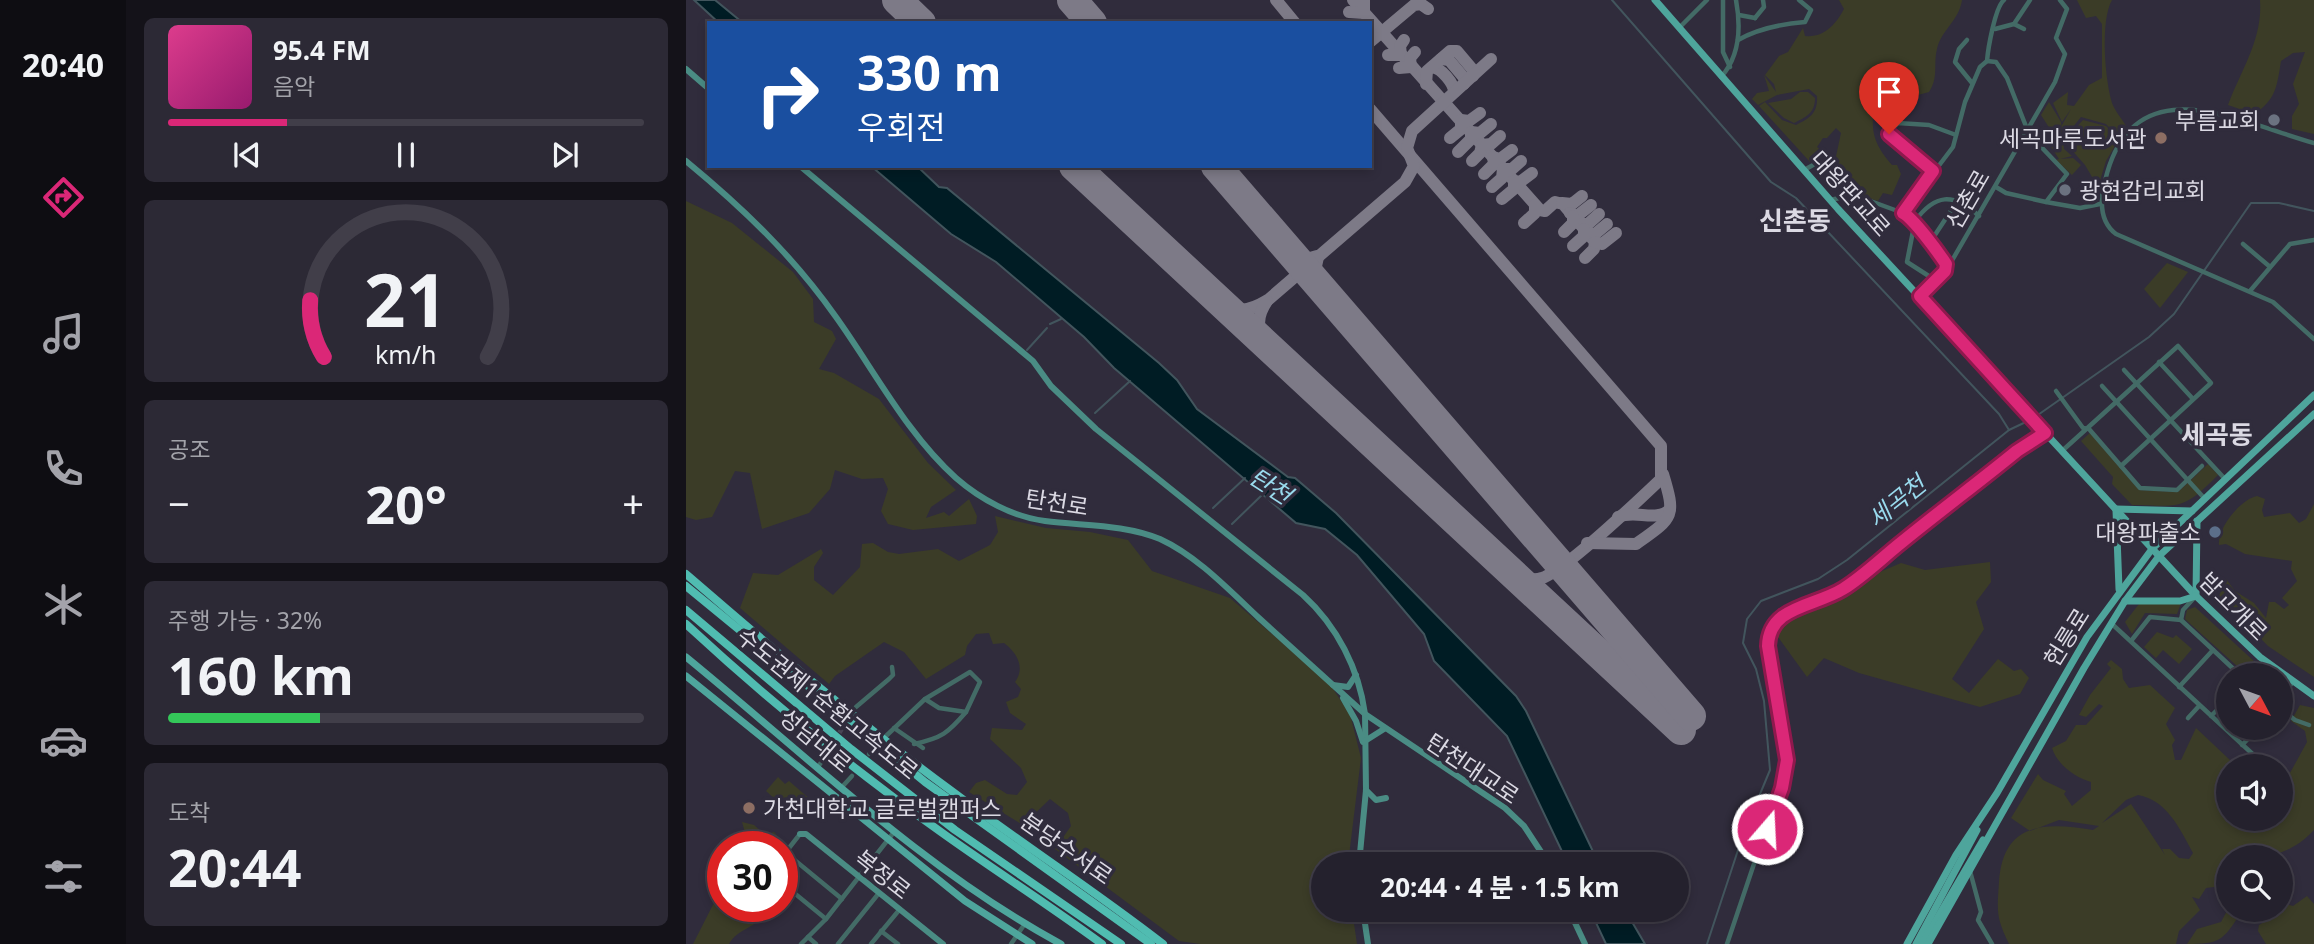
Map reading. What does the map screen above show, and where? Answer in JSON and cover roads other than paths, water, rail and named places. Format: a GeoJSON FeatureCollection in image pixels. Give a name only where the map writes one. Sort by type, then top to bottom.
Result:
{"type":"FeatureCollection","features":[{"type":"Feature","properties":{"kind":"highway","name":"분당수서로"},"geometry":{"type":"LineString","coordinates":[[686,574],[866,727],[955,794],[1092,889],[1163,944]]}},
{"type":"Feature","properties":{"kind":"highway","name":"분당수서로"},"geometry":{"type":"LineString","coordinates":[[686,586],[925,782],[1151,944]]}},
{"type":"Feature","properties":{"kind":"highway","name":"수도권제1순환고속도로"},"geometry":{"type":"LineString","coordinates":[[686,610],[851,749],[935,814],[1121,944]]}},
{"type":"Feature","properties":{"kind":"highway","name":"수도권제1순환고속도로"},"geometry":{"type":"LineString","coordinates":[[686,624],[802,724],[890,793],[1102,944]]}},
{"type":"Feature","properties":{"kind":"main road","name":"대왕판교로"},"geometry":{"type":"LineString","coordinates":[[1655,0],[1830,200],[2023,408]]}},
{"type":"Feature","properties":{"kind":"main road","name":"헌릉로"},"geometry":{"type":"LineString","coordinates":[[1907,944],[1956,855],[1997,793],[2087,637],[2119,590],[2152,549],[2314,395]]}},
{"type":"Feature","properties":{"kind":"main road","name":"밤고개로"},"geometry":{"type":"LineString","coordinates":[[2023,408],[2196,596],[2267,663]]}},
{"type":"Feature","properties":{"kind":"main road","name":"헌릉로"},"geometry":{"type":"LineString","coordinates":[[1928,944],[2125,601],[2159,556],[2314,414]]}},
{"type":"Feature","properties":{"kind":"main road"},"geometry":{"type":"LineString","coordinates":[[2119,590],[2116,509],[2193,510]]}},
{"type":"Feature","properties":{"kind":"main road"},"geometry":{"type":"LineString","coordinates":[[2125,601],[2180,601],[2196,596],[2197,521]]}},
{"type":"Feature","properties":{"kind":"main road","name":"성남대로"},"geometry":{"type":"LineString","coordinates":[[686,657],[970,889],[1024,925],[1061,944]]}},
{"type":"Feature","properties":{"kind":"main road","name":"성남대로"},"geometry":{"type":"LineString","coordinates":[[686,676],[867,825],[965,901],[1032,944]]}},
{"type":"Feature","properties":{"kind":"main road","name":"밤고개로"},"geometry":{"type":"LineString","coordinates":[[2293,684],[2314,696]]}},
{"type":"Feature","properties":{"kind":"main road"},"geometry":{"type":"LineString","coordinates":[[1916,944],[1997,793]]}},
{"type":"Feature","properties":{"kind":"main road"},"geometry":{"type":"LineString","coordinates":[[1922,944],[1961,873],[2012,795]]}},
{"type":"Feature","properties":{"kind":"main road"},"geometry":{"type":"LineString","coordinates":[[851,812],[860,801]]}},
{"type":"Feature","properties":{"kind":"main road"},"geometry":{"type":"LineString","coordinates":[[867,825],[876,814]]}},
{"type":"Feature","properties":{"kind":"street"},"geometry":{"type":"LineString","coordinates":[[1679,29],[1707,0]]}},
{"type":"Feature","properties":{"kind":"street"},"geometry":{"type":"LineString","coordinates":[[1723,0],[1723,52],[1730,67]]}},
{"type":"Feature","properties":{"kind":"street"},"geometry":{"type":"LineString","coordinates":[[1721,77],[1730,67],[1738,40],[1736,0]]}},
{"type":"Feature","properties":{"kind":"street"},"geometry":{"type":"LineString","coordinates":[[1755,18],[1764,7],[1763,0]]}},
{"type":"Feature","properties":{"kind":"street"},"geometry":{"type":"LineString","coordinates":[[1738,40],[1763,29],[1786,23],[1805,22],[1811,10],[1799,0]]}},
{"type":"Feature","properties":{"kind":"street"},"geometry":{"type":"LineString","coordinates":[[1987,61],[1987,46],[1995,29],[1997,10],[2004,0]]}},
{"type":"Feature","properties":{"kind":"street"},"geometry":{"type":"LineString","coordinates":[[1995,29],[2014,24],[2031,0]]}},
{"type":"Feature","properties":{"kind":"street","name":"신촌로"},"geometry":{"type":"LineString","coordinates":[[1920,296],[1945,271],[1946,264],[1979,216],[2055,82],[2065,54],[2056,38],[2067,9],[2060,0]]}},
{"type":"Feature","properties":{"kind":"street"},"geometry":{"type":"LineString","coordinates":[[1738,15],[1755,18],[1763,29]]}},
{"type":"Feature","properties":{"kind":"street"},"geometry":{"type":"LineString","coordinates":[[2014,24],[2024,29]]}},
{"type":"Feature","properties":{"kind":"street"},"geometry":{"type":"LineString","coordinates":[[1967,40],[1959,48],[1955,62],[1972,83]]}},
{"type":"Feature","properties":{"kind":"street"},"geometry":{"type":"LineString","coordinates":[[1903,213],[1953,147],[1972,83],[1980,67],[1987,61],[1996,62],[2004,71],[2027,130],[2040,149],[2065,171],[2066,176],[2046,202]]}},
{"type":"Feature","properties":{"kind":"street"},"geometry":{"type":"LineString","coordinates":[[686,69],[707,87]]}},
{"type":"Feature","properties":{"kind":"street"},"geometry":{"type":"LineString","coordinates":[[1884,100],[1889,134],[1933,171]]}},
{"type":"Feature","properties":{"kind":"street"},"geometry":{"type":"LineString","coordinates":[[2314,143],[2215,111],[2177,109],[2141,121],[2128,131],[2109,163],[2100,204],[2108,228],[2116,234],[2273,302],[2314,339]]}},
{"type":"Feature","properties":{"kind":"street"},"geometry":{"type":"LineString","coordinates":[[1889,134],[1893,125],[1898,122],[1929,125],[1956,135]]}},
{"type":"Feature","properties":{"kind":"street","name":"탄천로"},"geometry":{"type":"LineString","coordinates":[[686,161],[747,212],[806,276],[912,426],[956,478],[980,496],[1030,518],[1126,530],[1160,539],[1190,558],[1235,595],[1364,714]]}},
{"type":"Feature","properties":{"kind":"street"},"geometry":{"type":"LineString","coordinates":[[1804,170],[1815,164],[1825,173],[1831,168],[1839,176]]}},
{"type":"Feature","properties":{"kind":"street"},"geometry":{"type":"LineString","coordinates":[[802,168],[1033,361],[1051,386],[1096,429],[1303,595],[1326,620],[1356,673],[1364,714],[1366,790],[1360,852]]}},
{"type":"Feature","properties":{"kind":"street"},"geometry":{"type":"LineString","coordinates":[[1996,187],[2006,193],[2080,208],[2100,204]]}},
{"type":"Feature","properties":{"kind":"street"},"geometry":{"type":"LineString","coordinates":[[1830,200],[1854,195],[1903,213],[1915,221],[1946,264]]}},
{"type":"Feature","properties":{"kind":"street"},"geometry":{"type":"LineString","coordinates":[[1935,280],[1907,262],[1915,221],[1930,203],[1958,200],[1979,216]]}},
{"type":"Feature","properties":{"kind":"street"},"geometry":{"type":"LineString","coordinates":[[1929,244],[1958,200]]}},
{"type":"Feature","properties":{"kind":"street"},"geometry":{"type":"LineString","coordinates":[[1892,215],[1895,209]]}},
{"type":"Feature","properties":{"kind":"street"},"geometry":{"type":"LineString","coordinates":[[2250,291],[2290,244],[2314,240]]}},
{"type":"Feature","properties":{"kind":"street"},"geometry":{"type":"LineString","coordinates":[[2243,244],[2269,266]]}},
{"type":"Feature","properties":{"kind":"street"},"geometry":{"type":"LineString","coordinates":[[2062,451],[2178,346],[2211,383],[2121,466]]}},
{"type":"Feature","properties":{"kind":"street"},"geometry":{"type":"LineString","coordinates":[[2159,362],[2193,399]]}},
{"type":"Feature","properties":{"kind":"street"},"geometry":{"type":"LineString","coordinates":[[2124,370],[2226,480]]}},
{"type":"Feature","properties":{"kind":"street"},"geometry":{"type":"LineString","coordinates":[[2102,386],[2205,499]]}},
{"type":"Feature","properties":{"kind":"street"},"geometry":{"type":"LineString","coordinates":[[2056,391],[2083,428],[2089,429],[2140,488],[2177,490],[2202,466]]}},
{"type":"Feature","properties":{"kind":"street"},"geometry":{"type":"LineString","coordinates":[[1727,944],[1786,769],[1787,752],[1768,646],[1773,622],[1782,615],[1817,603],[1853,583],[2044,432]]}},
{"type":"Feature","properties":{"kind":"street"},"geometry":{"type":"LineString","coordinates":[[2181,620],[2183,610],[2196,596]]}},
{"type":"Feature","properties":{"kind":"street"},"geometry":{"type":"LineString","coordinates":[[2131,641],[2150,617],[2181,620],[2227,663]]}},
{"type":"Feature","properties":{"kind":"street"},"geometry":{"type":"LineString","coordinates":[[2111,623],[2252,754]]}},
{"type":"Feature","properties":{"kind":"street"},"geometry":{"type":"LineString","coordinates":[[2179,687],[2213,650]]}},
{"type":"Feature","properties":{"kind":"street"},"geometry":{"type":"LineString","coordinates":[[856,707],[893,675],[892,667]]}},
{"type":"Feature","properties":{"kind":"street"},"geometry":{"type":"LineString","coordinates":[[886,736],[925,699],[970,672],[980,682],[966,712],[951,731],[936,739],[914,744]]}},
{"type":"Feature","properties":{"kind":"street"},"geometry":{"type":"LineString","coordinates":[[1332,685],[1348,687],[1355,681],[1356,673]]}},
{"type":"Feature","properties":{"kind":"street"},"geometry":{"type":"LineString","coordinates":[[1340,693],[1356,721],[1366,757]]}},
{"type":"Feature","properties":{"kind":"street"},"geometry":{"type":"LineString","coordinates":[[925,699],[939,708],[966,712]]}},
{"type":"Feature","properties":{"kind":"street"},"geometry":{"type":"LineString","coordinates":[[2188,718],[2199,706]]}},
{"type":"Feature","properties":{"kind":"street"},"geometry":{"type":"LineString","coordinates":[[2211,716],[2216,711]]}},
{"type":"Feature","properties":{"kind":"street","name":"탄천대교로"},"geometry":{"type":"LineString","coordinates":[[1364,714],[1387,732],[1505,808],[1529,832],[1542,852]]}},
{"type":"Feature","properties":{"kind":"street"},"geometry":{"type":"LineString","coordinates":[[2293,718],[2309,725]]}},
{"type":"Feature","properties":{"kind":"street"},"geometry":{"type":"LineString","coordinates":[[894,728],[923,748]]}},
{"type":"Feature","properties":{"kind":"street"},"geometry":{"type":"LineString","coordinates":[[1366,741],[1387,732]]}},
{"type":"Feature","properties":{"kind":"street"},"geometry":{"type":"LineString","coordinates":[[2242,745],[2247,740]]}},
{"type":"Feature","properties":{"kind":"street"},"geometry":{"type":"LineString","coordinates":[[818,766],[825,755]]}},
{"type":"Feature","properties":{"kind":"street"},"geometry":{"type":"LineString","coordinates":[[842,787],[852,776]]}},
{"type":"Feature","properties":{"kind":"street"},"geometry":{"type":"LineString","coordinates":[[1366,790],[1376,800],[1386,798]]}},
{"type":"Feature","properties":{"kind":"street"},"geometry":{"type":"LineString","coordinates":[[801,944],[826,919],[896,830]]}},
{"type":"Feature","properties":{"kind":"street","name":"복정로"},"geometry":{"type":"LineString","coordinates":[[800,834],[806,835],[943,944]]}},
{"type":"Feature","properties":{"kind":"street"},"geometry":{"type":"LineString","coordinates":[[798,866],[842,899]]}},
{"type":"Feature","properties":{"kind":"street"},"geometry":{"type":"LineString","coordinates":[[1970,871],[1982,912],[1978,920],[1992,944]]}},
{"type":"Feature","properties":{"kind":"street"},"geometry":{"type":"LineString","coordinates":[[838,944],[879,893]]}},
{"type":"Feature","properties":{"kind":"street"},"geometry":{"type":"LineString","coordinates":[[798,896],[826,919]]}},
{"type":"Feature","properties":{"kind":"street"},"geometry":{"type":"LineString","coordinates":[[871,944],[900,909]]}},
{"type":"Feature","properties":{"kind":"street"},"geometry":{"type":"LineString","coordinates":[[1365,922],[1368,944]]}},
{"type":"Feature","properties":{"kind":"street"},"geometry":{"type":"LineString","coordinates":[[1574,922],[1584,944]]}},
{"type":"Feature","properties":{"kind":"street"},"geometry":{"type":"LineString","coordinates":[[1012,944],[1024,925]]}},
{"type":"Feature","properties":{"kind":"street"},"geometry":{"type":"LineString","coordinates":[[881,931],[898,944]]}},
{"type":"Feature","properties":{"kind":"street"},"geometry":{"type":"LineString","coordinates":[[808,937],[817,944]]}},
{"type":"Feature","properties":{"kind":"water"},"geometry":{"type":"Polygon","coordinates":[[[694,0],[715,0],[741,21],[717,21],[694,0]]]}},
{"type":"Feature","properties":{"kind":"water","name":"탄천"},"geometry":{"type":"Polygon","coordinates":[[[873,168],[919,168],[939,187],[947,188],[1159,363],[1177,380],[1197,409],[1288,477],[1295,478],[1336,513],[1516,696],[1526,711],[1593,852],[1562,852],[1507,736],[1434,661],[1424,634],[1357,555],[1325,529],[1296,523],[1114,368],[1084,337],[996,262],[951,234],[873,168]]]}},
{"type":"Feature","properties":{"kind":"water"},"geometry":{"type":"Polygon","coordinates":[[[1596,922],[1632,922],[1645,944],[1606,944],[1596,922]]]}},
{"type":"Feature","properties":{"kind":"waterway"},"geometry":{"type":"LineString","coordinates":[[1612,0],[1771,182],[1796,198],[1999,414],[2009,430]]}},
{"type":"Feature","properties":{"kind":"waterway","name":"세곡천"},"geometry":{"type":"LineString","coordinates":[[2035,417],[2149,337],[2174,314],[2251,203],[2279,203],[2314,211]]}},
{"type":"Feature","properties":{"kind":"waterway"},"geometry":{"type":"LineString","coordinates":[[1050,324],[1061,319]]}},
{"type":"Feature","properties":{"kind":"waterway"},"geometry":{"type":"LineString","coordinates":[[1027,350],[1047,328]]}},
{"type":"Feature","properties":{"kind":"waterway"},"geometry":{"type":"LineString","coordinates":[[1095,413],[1130,381]]}},
{"type":"Feature","properties":{"kind":"waterway","name":"세곡천"},"geometry":{"type":"LineString","coordinates":[[1707,944],[1743,835],[1770,770],[1764,701],[1756,669],[1743,643],[1747,619],[1761,601],[1818,579],[1847,560],[2009,430],[2030,420]]}},
{"type":"Feature","properties":{"kind":"waterway"},"geometry":{"type":"LineString","coordinates":[[1213,508],[1245,478]]}},
{"type":"Feature","properties":{"kind":"waterway"},"geometry":{"type":"LineString","coordinates":[[1232,524],[1264,493]]}},
{"type":"Feature","properties":{"kind":"tunnel"},"geometry":{"type":"LineString","coordinates":[[826,755],[849,717]]}},
{"type":"Feature","properties":{"kind":"place","name":"부름교회"},"geometry":{"type":"Point","coordinates":[2274,120]}},
{"type":"Feature","properties":{"kind":"place","name":"세곡마루도서관"},"geometry":{"type":"Point","coordinates":[2161,138]}},
{"type":"Feature","properties":{"kind":"place","name":"광현감리교회"},"geometry":{"type":"Point","coordinates":[2065,190]}},
{"type":"Feature","properties":{"kind":"place","name":"대왕파출소"},"geometry":{"type":"Point","coordinates":[2215,532]}},
{"type":"Feature","properties":{"kind":"place","name":"가천대학교 글로벌캠퍼스"},"geometry":{"type":"Point","coordinates":[749,808]}},
{"type":"Feature","properties":{"kind":"district","name":"신촌동"},"geometry":{"type":"Point","coordinates":[1795,220]}},
{"type":"Feature","properties":{"kind":"district","name":"세곡동"},"geometry":{"type":"Point","coordinates":[2217,434]}}]}
